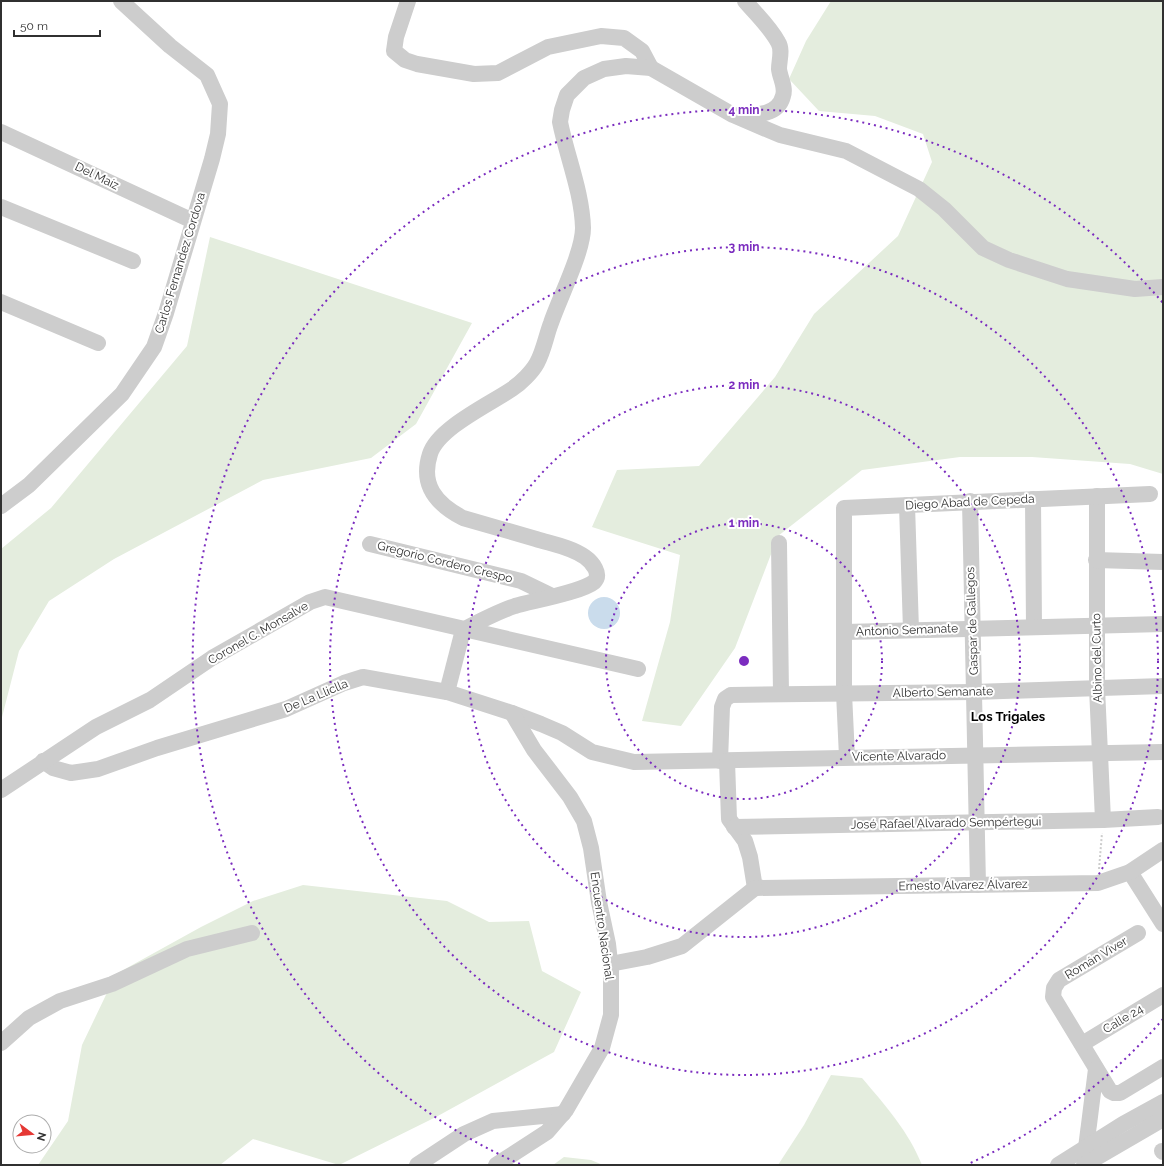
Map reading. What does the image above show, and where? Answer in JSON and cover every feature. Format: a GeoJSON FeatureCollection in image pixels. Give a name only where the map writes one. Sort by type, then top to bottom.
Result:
{"type":"FeatureCollection","features":[{"type":"Feature","properties":{"kind":"street","name":"Carlos Fernandez Cordova"},"geometry":{"type":"LineString","coordinates":[[1,506],[29,485],[122,394],[154,346],[166,313],[212,159],[218,134],[220,104],[207,75],[170,46],[121,1]]}},
{"type":"Feature","properties":{"kind":"street"},"geometry":{"type":"LineString","coordinates":[[408,1],[396,37],[394,51],[405,60],[417,64],[474,74],[498,73],[548,47],[601,36],[624,38],[642,51],[651,68]]}},
{"type":"Feature","properties":{"kind":"street"},"geometry":{"type":"LineString","coordinates":[[733,115],[762,115],[774,110],[783,97],[783,82],[779,71],[781,52],[779,43],[745,1]]}},
{"type":"Feature","properties":{"kind":"street"},"geometry":{"type":"LineString","coordinates":[[447,692],[463,630],[496,613],[593,583],[596,578],[597,571],[585,557],[566,548],[463,518],[449,511],[438,501],[431,491],[426,474],[430,452],[447,430],[514,388],[537,363],[545,344],[550,325],[578,252],[583,230],[581,206],[560,122],[567,95],[584,78],[604,69],[626,66],[651,68],[733,115],[780,135],[846,151],[919,189],[944,209],[983,248],[1009,260],[1067,279],[1135,289],[1163,287]]}},
{"type":"Feature","properties":{"kind":"street","name":"Del Maíz"},"geometry":{"type":"LineString","coordinates":[[1,132],[193,221]]}},
{"type":"Feature","properties":{"kind":"street"},"geometry":{"type":"LineString","coordinates":[[1,207],[133,261]]}},
{"type":"Feature","properties":{"kind":"street"},"geometry":{"type":"LineString","coordinates":[[1,302],[98,344]]}},
{"type":"Feature","properties":{"kind":"street","name":"Diego Abad de Cepeda"},"geometry":{"type":"LineString","coordinates":[[844,632],[844,508],[970,501],[1150,494]]}},
{"type":"Feature","properties":{"kind":"street","name":"Albino del Curto"},"geometry":{"type":"LineString","coordinates":[[1097,496],[1097,688],[1103,820]]}},
{"type":"Feature","properties":{"kind":"street"},"geometry":{"type":"LineString","coordinates":[[1033,499],[1034,627]]}},
{"type":"Feature","properties":{"kind":"street","name":"Gaspar de Gallegos"},"geometry":{"type":"LineString","coordinates":[[970,501],[975,823],[978,885]]}},
{"type":"Feature","properties":{"kind":"street"},"geometry":{"type":"LineString","coordinates":[[907,505],[911,630]]}},
{"type":"Feature","properties":{"kind":"street"},"geometry":{"type":"LineString","coordinates":[[779,543],[781,694]]}},
{"type":"Feature","properties":{"kind":"street","name":"Gregorio Cordero Crespo"},"geometry":{"type":"LineString","coordinates":[[370,544],[521,581],[552,596]]}},
{"type":"Feature","properties":{"kind":"street"},"geometry":{"type":"LineString","coordinates":[[1096,560],[1163,562]]}},
{"type":"Feature","properties":{"kind":"street","name":"Gregorio Cordero Crespo"},"geometry":{"type":"LineString","coordinates":[[519,605],[525,592],[521,581]]}},
{"type":"Feature","properties":{"kind":"street","name":"Coronel C. Monsalve"},"geometry":{"type":"LineString","coordinates":[[1,790],[96,726],[150,700],[212,658],[310,602],[325,598],[638,669]]}},
{"type":"Feature","properties":{"kind":"street","name":"Antonio Semanate"},"geometry":{"type":"LineString","coordinates":[[844,632],[1096,624],[1163,624]]}},
{"type":"Feature","properties":{"kind":"street"},"geometry":{"type":"LineString","coordinates":[[844,632],[844,693],[847,757]]}},
{"type":"Feature","properties":{"kind":"street","name":"De La Lliclla"},"geometry":{"type":"LineString","coordinates":[[43,761],[53,768],[71,773],[98,769],[157,748],[286,709],[344,683],[363,678],[447,692],[512,713],[562,733],[592,752],[634,762]]}},
{"type":"Feature","properties":{"kind":"street","name":"Alberto Semanate"},"geometry":{"type":"LineString","coordinates":[[723,761],[722,707],[725,699],[731,695],[974,692],[1163,686]]}},
{"type":"Feature","properties":{"kind":"street","name":"Encuentro Nacional"},"geometry":{"type":"LineString","coordinates":[[496,1165],[547,1132],[563,1114],[602,1048],[611,1015],[610,964],[599,902],[592,848],[584,821],[570,797],[534,750],[512,713]]}},
{"type":"Feature","properties":{"kind":"street","name":"Vicente Alvarado"},"geometry":{"type":"LineString","coordinates":[[634,762],[974,754],[1163,752]]}},
{"type":"Feature","properties":{"kind":"street"},"geometry":{"type":"LineString","coordinates":[[610,964],[647,957],[682,946],[755,888],[750,857],[745,841],[729,819],[723,761]]}},
{"type":"Feature","properties":{"kind":"street","name":"José Rafael Alvarado Sempértegui"},"geometry":{"type":"LineString","coordinates":[[734,827],[1103,820],[1158,817]]}},
{"type":"Feature","properties":{"kind":"street","name":"Ernesto Álvarez Álvarez"},"geometry":{"type":"LineString","coordinates":[[755,888],[1098,883],[1130,872],[1163,850]]}},
{"type":"Feature","properties":{"kind":"street"},"geometry":{"type":"LineString","coordinates":[[1130,872],[1163,924]]}},
{"type":"Feature","properties":{"kind":"street"},"geometry":{"type":"LineString","coordinates":[[1,1043],[29,1018],[60,1001],[112,984],[187,949],[252,933]]}},
{"type":"Feature","properties":{"kind":"street","name":"Román Viver"},"geometry":{"type":"LineString","coordinates":[[1138,933],[1059,980],[1054,988],[1053,996],[1096,1069],[1110,1091],[1114,1094],[1120,1093],[1163,1067]]}},
{"type":"Feature","properties":{"kind":"street","name":"Calle 24"},"geometry":{"type":"LineString","coordinates":[[1082,1044],[1163,995]]}},
{"type":"Feature","properties":{"kind":"street"},"geometry":{"type":"LineString","coordinates":[[1090,1159],[1096,1069]]}},
{"type":"Feature","properties":{"kind":"street"},"geometry":{"type":"LineString","coordinates":[[1090,1159],[1163,1102]]}},
{"type":"Feature","properties":{"kind":"street"},"geometry":{"type":"LineString","coordinates":[[417,1165],[464,1134],[493,1121],[563,1114]]}},
{"type":"Feature","properties":{"kind":"street"},"geometry":{"type":"LineString","coordinates":[[1058,1165],[1090,1159],[1163,1119]]}},
{"type":"Feature","properties":{"kind":"path"},"geometry":{"type":"LineString","coordinates":[[1098,883],[1103,820]]}},
{"type":"Feature","properties":{"kind":"green space"},"geometry":{"type":"Polygon","coordinates":[[[831,1],[1163,1],[1163,474],[1130,464],[1032,457],[960,457],[862,470],[778,536],[735,648],[681,726],[642,721],[670,622],[680,555],[592,527],[617,470],[699,466],[775,377],[814,314],[898,236],[932,162],[923,134],[875,116],[819,111],[789,79],[806,41],[831,1]]]}},
{"type":"Feature","properties":{"kind":"green space"},"geometry":{"type":"Polygon","coordinates":[[[210,237],[472,323],[416,424],[371,458],[263,480],[114,559],[49,601],[19,651],[1,721],[1,549],[51,508],[187,346],[210,237]]]}},
{"type":"Feature","properties":{"kind":"green space"},"geometry":{"type":"Polygon","coordinates":[[[303,885],[447,901],[489,922],[529,921],[542,971],[581,992],[554,1052],[436,1117],[339,1165],[253,1139],[220,1165],[38,1165],[46,1154],[52,1154],[52,1144],[68,1121],[82,1045],[116,974],[201,927],[253,901],[303,885]]]}},
{"type":"Feature","properties":{"kind":"green space"},"geometry":{"type":"Polygon","coordinates":[[[831,1075],[862,1078],[888,1109],[903,1130],[917,1153],[922,1165],[778,1165],[804,1125],[831,1075]]]}},
{"type":"Feature","properties":{"kind":"green space"},"geometry":{"type":"Polygon","coordinates":[[[564,1157],[591,1160],[603,1165],[553,1165],[564,1157]]]}},
{"type":"Feature","properties":{"kind":"water"},"geometry":{"type":"Polygon","coordinates":[[[601,597],[607,597],[617,604],[620,613],[619,619],[613,626],[607,629],[601,629],[591,622],[588,616],[588,610],[595,600],[601,597]]]}},
{"type":"Feature","properties":{"kind":"district","name":"Los Trigales"},"geometry":{"type":"Point","coordinates":[1008,716]}}]}
